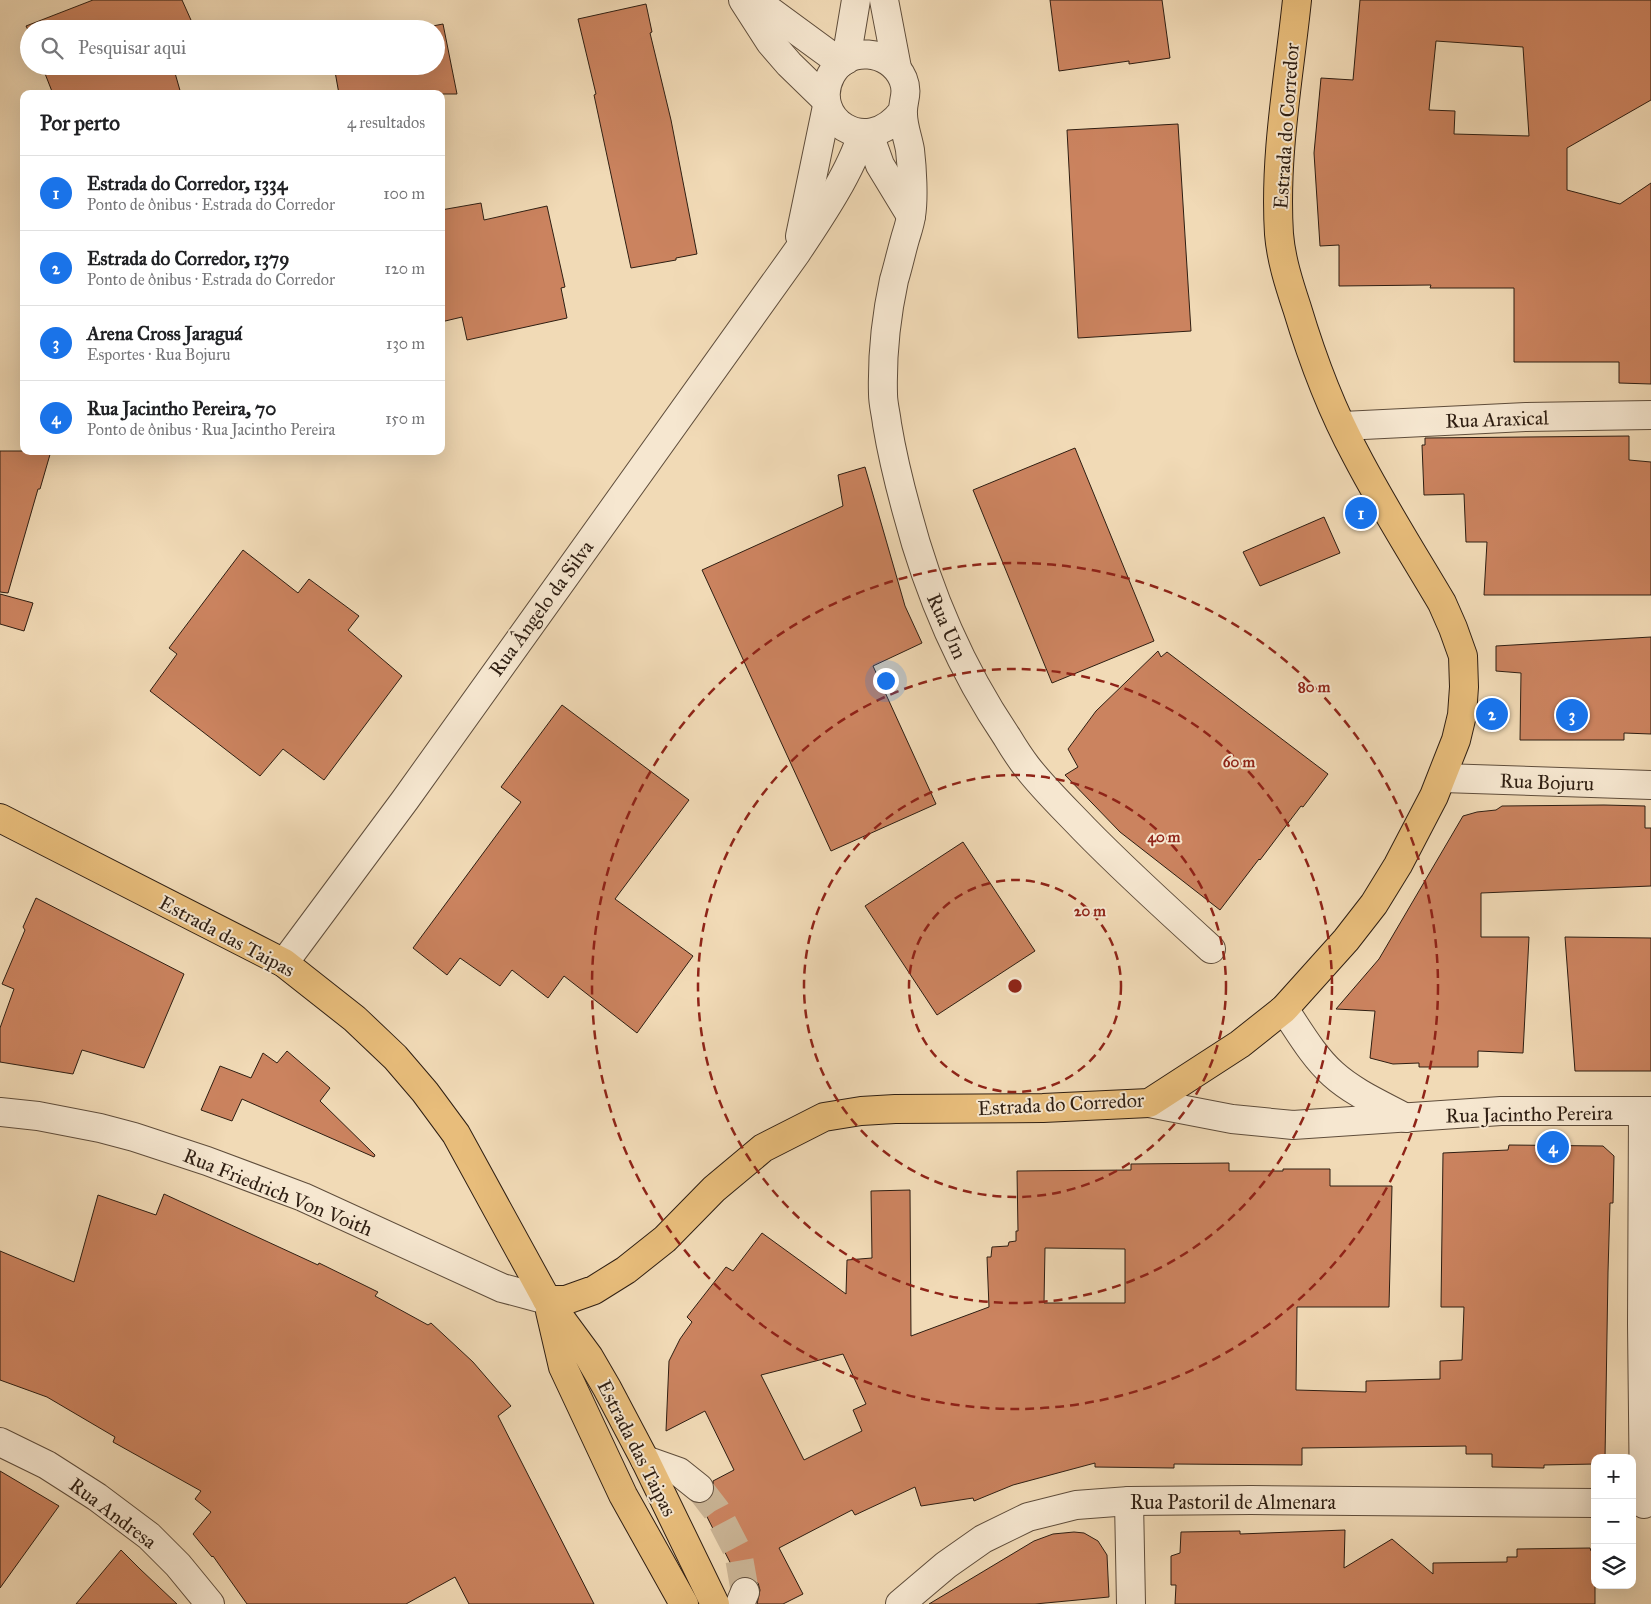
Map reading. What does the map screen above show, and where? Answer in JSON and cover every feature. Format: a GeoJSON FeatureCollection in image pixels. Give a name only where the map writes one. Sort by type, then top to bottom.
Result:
{"type":"FeatureCollection","features":[{"type":"Feature","properties":{"kind":"main road","name":"Estrada do Corredor"},"geometry":{"type":"LineString","coordinates":[[547,1300],[566,1300],[594,1290],[626,1270],[665,1239],[714,1189],[763,1148],[824,1117],[861,1111],[894,1109],[1043,1108],[1149,1103],[1240,1044],[1284,1009],[1328,962],[1374,904],[1414,836],[1442,778],[1456,740],[1462,715],[1464,687],[1463,656],[1454,628],[1442,603],[1364,469],[1342,426],[1306,339],[1288,279],[1279,236],[1278,180],[1297,0]]}},
{"type":"Feature","properties":{"kind":"main road","name":"Estrada das Taipas"},"geometry":{"type":"LineString","coordinates":[[0,818],[284,963],[355,1019],[395,1057],[425,1092],[456,1134],[547,1300],[608,1388],[715,1604]]}},
{"type":"Feature","properties":{"kind":"main road","name":"Estrada das Taipas"},"geometry":{"type":"LineString","coordinates":[[547,1300],[562,1367],[623,1495],[684,1604]]}},
{"type":"Feature","properties":{"kind":"street"},"geometry":{"type":"LineString","coordinates":[[743,0],[770,42],[827,103],[835,120],[848,130],[866,134],[876,133],[887,128],[895,121],[902,112],[906,97],[904,82],[897,68],[884,0]]}},
{"type":"Feature","properties":{"kind":"street"},"geometry":{"type":"LineString","coordinates":[[755,0],[843,61]]}},
{"type":"Feature","properties":{"kind":"street"},"geometry":{"type":"LineString","coordinates":[[827,103],[827,86],[832,74],[843,61],[856,0]]}},
{"type":"Feature","properties":{"kind":"street"},"geometry":{"type":"LineString","coordinates":[[843,61],[859,55],[873,54],[886,59],[897,68]]}},
{"type":"Feature","properties":{"kind":"street","name":"Rua Ângelo da Silva"},"geometry":{"type":"LineString","coordinates":[[797,252],[827,103]]}},
{"type":"Feature","properties":{"kind":"street","name":"Rua Um"},"geometry":{"type":"LineString","coordinates":[[902,112],[910,149],[911,216],[894,285],[885,338],[883,396],[893,458],[910,524],[930,588],[965,666],[990,713],[1027,767],[1064,808],[1129,874],[1211,950]]}},
{"type":"Feature","properties":{"kind":"street"},"geometry":{"type":"LineString","coordinates":[[866,134],[880,165],[911,216]]}},
{"type":"Feature","properties":{"kind":"street","name":"Rua Ângelo da Silva"},"geometry":{"type":"LineString","coordinates":[[284,963],[405,800],[797,252],[848,169],[866,134]]}},
{"type":"Feature","properties":{"kind":"street","name":"Rua Araxical"},"geometry":{"type":"LineString","coordinates":[[1342,426],[1526,417],[1651,415]]}},
{"type":"Feature","properties":{"kind":"street","name":"Rua Bojuru"},"geometry":{"type":"LineString","coordinates":[[1442,778],[1651,785]]}},
{"type":"Feature","properties":{"kind":"street"},"geometry":{"type":"LineString","coordinates":[[1284,1009],[1306,1042],[1333,1074],[1364,1095],[1406,1118]]}},
{"type":"Feature","properties":{"kind":"street","name":"Rua Jacintho Pereira"},"geometry":{"type":"LineString","coordinates":[[1149,1103],[1232,1119],[1293,1125],[1501,1112],[1647,1112]]}},
{"type":"Feature","properties":{"kind":"street","name":"Rua Friedrich Von Voith"},"geometry":{"type":"LineString","coordinates":[[0,1112],[38,1116],[100,1128],[207,1161],[303,1197],[502,1288],[547,1300]]}},
{"type":"Feature","properties":{"kind":"street"},"geometry":{"type":"LineString","coordinates":[[1643,1504],[1642,1324],[1647,1112]]}},
{"type":"Feature","properties":{"kind":"street","name":"Rua Andresa"},"geometry":{"type":"LineString","coordinates":[[0,1442],[47,1465],[97,1497],[149,1536],[178,1565],[210,1604]]}},
{"type":"Feature","properties":{"kind":"street"},"geometry":{"type":"LineString","coordinates":[[645,1460],[679,1472],[699,1488]]}},
{"type":"Feature","properties":{"kind":"street","name":"Rua Pastoril de Almenara"},"geometry":{"type":"LineString","coordinates":[[900,1604],[946,1564],[983,1539],[1028,1517],[1076,1505],[1129,1501],[1251,1500],[1591,1503]]}},
{"type":"Feature","properties":{"kind":"street"},"geometry":{"type":"LineString","coordinates":[[1129,1501],[1131,1604]]}},
{"type":"Feature","properties":{"kind":"building"},"geometry":{"type":"Polygon","coordinates":[[[93,0],[182,0],[191,20],[41,20],[93,0]]]}},
{"type":"Feature","properties":{"kind":"building"},"geometry":{"type":"Polygon","coordinates":[[[1050,0],[1162,0],[1170,58],[1129,64],[1129,61],[1059,71],[1050,0]]]}},
{"type":"Feature","properties":{"kind":"building"},"geometry":{"type":"Polygon","coordinates":[[[1360,0],[1651,0],[1651,100],[1567,148],[1567,190],[1620,204],[1651,183],[1651,384],[1619,383],[1619,362],[1514,362],[1514,288],[1430,288],[1431,285],[1339,286],[1339,245],[1320,246],[1314,153],[1321,78],[1353,80],[1360,0]],[[1436,41],[1429,110],[1455,111],[1454,134],[1529,136],[1523,47],[1436,41]]]}},
{"type":"Feature","properties":{"kind":"building"},"geometry":{"type":"Polygon","coordinates":[[[646,4],[652,32],[650,33],[671,120],[697,254],[676,258],[676,260],[631,268],[594,95],[596,94],[578,19],[646,4]]]}},
{"type":"Feature","properties":{"kind":"building"},"geometry":{"type":"Polygon","coordinates":[[[445,34],[457,94],[445,94],[445,90],[338,90],[336,75],[445,75],[445,34]]]}},
{"type":"Feature","properties":{"kind":"building"},"geometry":{"type":"Polygon","coordinates":[[[46,75],[176,75],[180,90],[51,90],[46,75]]]}},
{"type":"Feature","properties":{"kind":"building"},"geometry":{"type":"Polygon","coordinates":[[[1178,124],[1191,331],[1078,338],[1067,130],[1178,124]]]}},
{"type":"Feature","properties":{"kind":"building"},"geometry":{"type":"Polygon","coordinates":[[[481,203],[484,220],[547,206],[565,287],[561,288],[567,318],[467,340],[462,317],[445,321],[445,209],[481,203]]]}},
{"type":"Feature","properties":{"kind":"building"},"geometry":{"type":"Polygon","coordinates":[[[1629,436],[1629,460],[1651,462],[1651,595],[1484,595],[1487,542],[1466,542],[1464,494],[1424,495],[1422,445],[1425,445],[1425,438],[1629,436]]]}},
{"type":"Feature","properties":{"kind":"building"},"geometry":{"type":"Polygon","coordinates":[[[1075,448],[1154,641],[1052,683],[973,490],[1075,448]]]}},
{"type":"Feature","properties":{"kind":"building"},"geometry":{"type":"Polygon","coordinates":[[[0,451],[20,451],[20,455],[50,455],[8,593],[0,592],[0,451]]]}},
{"type":"Feature","properties":{"kind":"building"},"geometry":{"type":"Polygon","coordinates":[[[865,467],[905,606],[922,643],[873,666],[936,804],[831,851],[702,570],[843,506],[838,475],[865,467]]]}},
{"type":"Feature","properties":{"kind":"building"},"geometry":{"type":"Polygon","coordinates":[[[1324,517],[1340,553],[1260,586],[1243,552],[1324,517]]]}},
{"type":"Feature","properties":{"kind":"building"},"geometry":{"type":"Polygon","coordinates":[[[243,550],[298,593],[309,579],[359,616],[348,630],[402,676],[324,780],[283,749],[260,776],[150,691],[177,654],[169,648],[243,550]]]}},
{"type":"Feature","properties":{"kind":"building"},"geometry":{"type":"Polygon","coordinates":[[[0,594],[33,603],[24,631],[0,624],[0,594]]]}},
{"type":"Feature","properties":{"kind":"building"},"geometry":{"type":"Polygon","coordinates":[[[1651,637],[1651,734],[1624,733],[1624,740],[1520,740],[1521,673],[1496,671],[1496,646],[1651,637]]]}},
{"type":"Feature","properties":{"kind":"building"},"geometry":{"type":"Polygon","coordinates":[[[1158,651],[1161,657],[1167,652],[1328,774],[1220,910],[1120,832],[1065,775],[1078,767],[1068,749],[1096,711],[1158,651]]]}},
{"type":"Feature","properties":{"kind":"building"},"geometry":{"type":"Polygon","coordinates":[[[562,705],[689,800],[615,899],[693,956],[637,1033],[564,976],[548,998],[512,970],[500,986],[460,958],[447,975],[413,948],[521,802],[501,787],[562,705]]]}},
{"type":"Feature","properties":{"kind":"building"},"geometry":{"type":"Polygon","coordinates":[[[1502,806],[1645,806],[1645,828],[1651,828],[1651,886],[1481,893],[1481,937],[1529,937],[1523,1053],[1478,1051],[1478,1067],[1419,1067],[1419,1063],[1393,1064],[1370,1058],[1375,1011],[1336,1009],[1379,959],[1463,816],[1496,810],[1502,806]]]}},
{"type":"Feature","properties":{"kind":"building"},"geometry":{"type":"Polygon","coordinates":[[[963,842],[1035,951],[937,1015],[865,906],[963,842]]]}},
{"type":"Feature","properties":{"kind":"building"},"geometry":{"type":"Polygon","coordinates":[[[36,898],[184,974],[144,1068],[82,1050],[73,1074],[0,1062],[0,1028],[14,989],[2,984],[25,930],[23,927],[36,898]]]}},
{"type":"Feature","properties":{"kind":"building"},"geometry":{"type":"Polygon","coordinates":[[[1565,937],[1651,938],[1651,1071],[1575,1071],[1565,937]]]}},
{"type":"Feature","properties":{"kind":"building"},"geometry":{"type":"Polygon","coordinates":[[[287,1051],[330,1088],[320,1101],[375,1155],[374,1157],[242,1099],[232,1121],[201,1110],[220,1066],[251,1078],[263,1053],[277,1063],[287,1051]]]}},
{"type":"Feature","properties":{"kind":"building"},"geometry":{"type":"Polygon","coordinates":[[[1509,1145],[1603,1146],[1614,1156],[1613,1203],[1610,1203],[1605,1454],[1591,1454],[1591,1464],[1544,1465],[1544,1468],[1492,1467],[1492,1454],[1466,1454],[1466,1446],[1302,1448],[1302,1465],[1174,1464],[1174,1468],[1095,1467],[1095,1463],[1013,1485],[974,1501],[973,1498],[921,1506],[915,1487],[855,1515],[852,1510],[779,1548],[803,1594],[783,1604],[757,1604],[760,1590],[758,1583],[751,1577],[743,1576],[738,1578],[700,1503],[705,1502],[711,1497],[714,1490],[713,1481],[734,1470],[705,1411],[666,1431],[669,1361],[680,1339],[692,1322],[687,1317],[726,1267],[733,1271],[762,1233],[846,1294],[847,1260],[872,1258],[871,1191],[910,1190],[911,1336],[989,1307],[987,1257],[991,1257],[992,1247],[1008,1246],[1009,1242],[1016,1241],[1016,1231],[1018,1231],[1017,1171],[1131,1170],[1131,1164],[1229,1163],[1229,1171],[1330,1169],[1330,1186],[1392,1186],[1389,1307],[1297,1307],[1296,1390],[1366,1392],[1366,1381],[1440,1379],[1440,1361],[1462,1360],[1464,1307],[1441,1307],[1443,1153],[1508,1150],[1509,1145]],[[1045,1248],[1044,1303],[1125,1303],[1125,1249],[1045,1248]],[[843,1354],[761,1375],[804,1460],[862,1431],[853,1410],[866,1404],[843,1354]]]}},
{"type":"Feature","properties":{"kind":"building"},"geometry":{"type":"Polygon","coordinates":[[[164,1194],[318,1265],[319,1263],[378,1292],[375,1296],[428,1325],[431,1323],[473,1362],[511,1406],[498,1416],[594,1604],[469,1604],[455,1577],[406,1604],[247,1604],[213,1556],[193,1534],[211,1512],[195,1499],[201,1491],[113,1442],[115,1437],[47,1397],[0,1380],[0,1251],[74,1282],[98,1195],[156,1215],[164,1194]]]}},
{"type":"Feature","properties":{"kind":"building"},"geometry":{"type":"Polygon","coordinates":[[[0,1471],[59,1506],[0,1588],[0,1471]]]}},
{"type":"Feature","properties":{"kind":"building"},"geometry":{"type":"Polygon","coordinates":[[[1345,1530],[1344,1568],[1392,1539],[1433,1574],[1433,1563],[1507,1562],[1507,1557],[1517,1557],[1517,1549],[1590,1548],[1591,1589],[1595,1589],[1595,1604],[1175,1604],[1176,1585],[1171,1585],[1171,1556],[1180,1553],[1181,1532],[1240,1531],[1240,1534],[1345,1530]]]}},
{"type":"Feature","properties":{"kind":"building"},"geometry":{"type":"Polygon","coordinates":[[[1084,1533],[1098,1541],[1107,1555],[1109,1597],[1035,1604],[929,1604],[1034,1541],[1053,1534],[1084,1533]]]}},
{"type":"Feature","properties":{"kind":"building"},"geometry":{"type":"Polygon","coordinates":[[[121,1550],[140,1569],[177,1604],[76,1604],[121,1550]]]}},
{"type":"Feature","properties":{"kind":"tunnel"},"geometry":{"type":"LineString","coordinates":[[699,1488],[716,1510],[738,1552],[745,1592]]}},
{"type":"Feature","properties":{"kind":"place","name":"Estrada do Corredor, 1334"},"geometry":{"type":"Point","coordinates":[1361,513]}},
{"type":"Feature","properties":{"kind":"place","name":"Estrada do Corredor, 1379"},"geometry":{"type":"Point","coordinates":[1492,714]}},
{"type":"Feature","properties":{"kind":"place","name":"Arena Cross Jaraguá"},"geometry":{"type":"Point","coordinates":[1572,715]}},
{"type":"Feature","properties":{"kind":"place","name":"Rua Jacintho Pereira, 70"},"geometry":{"type":"Point","coordinates":[1553,1147]}}]}
